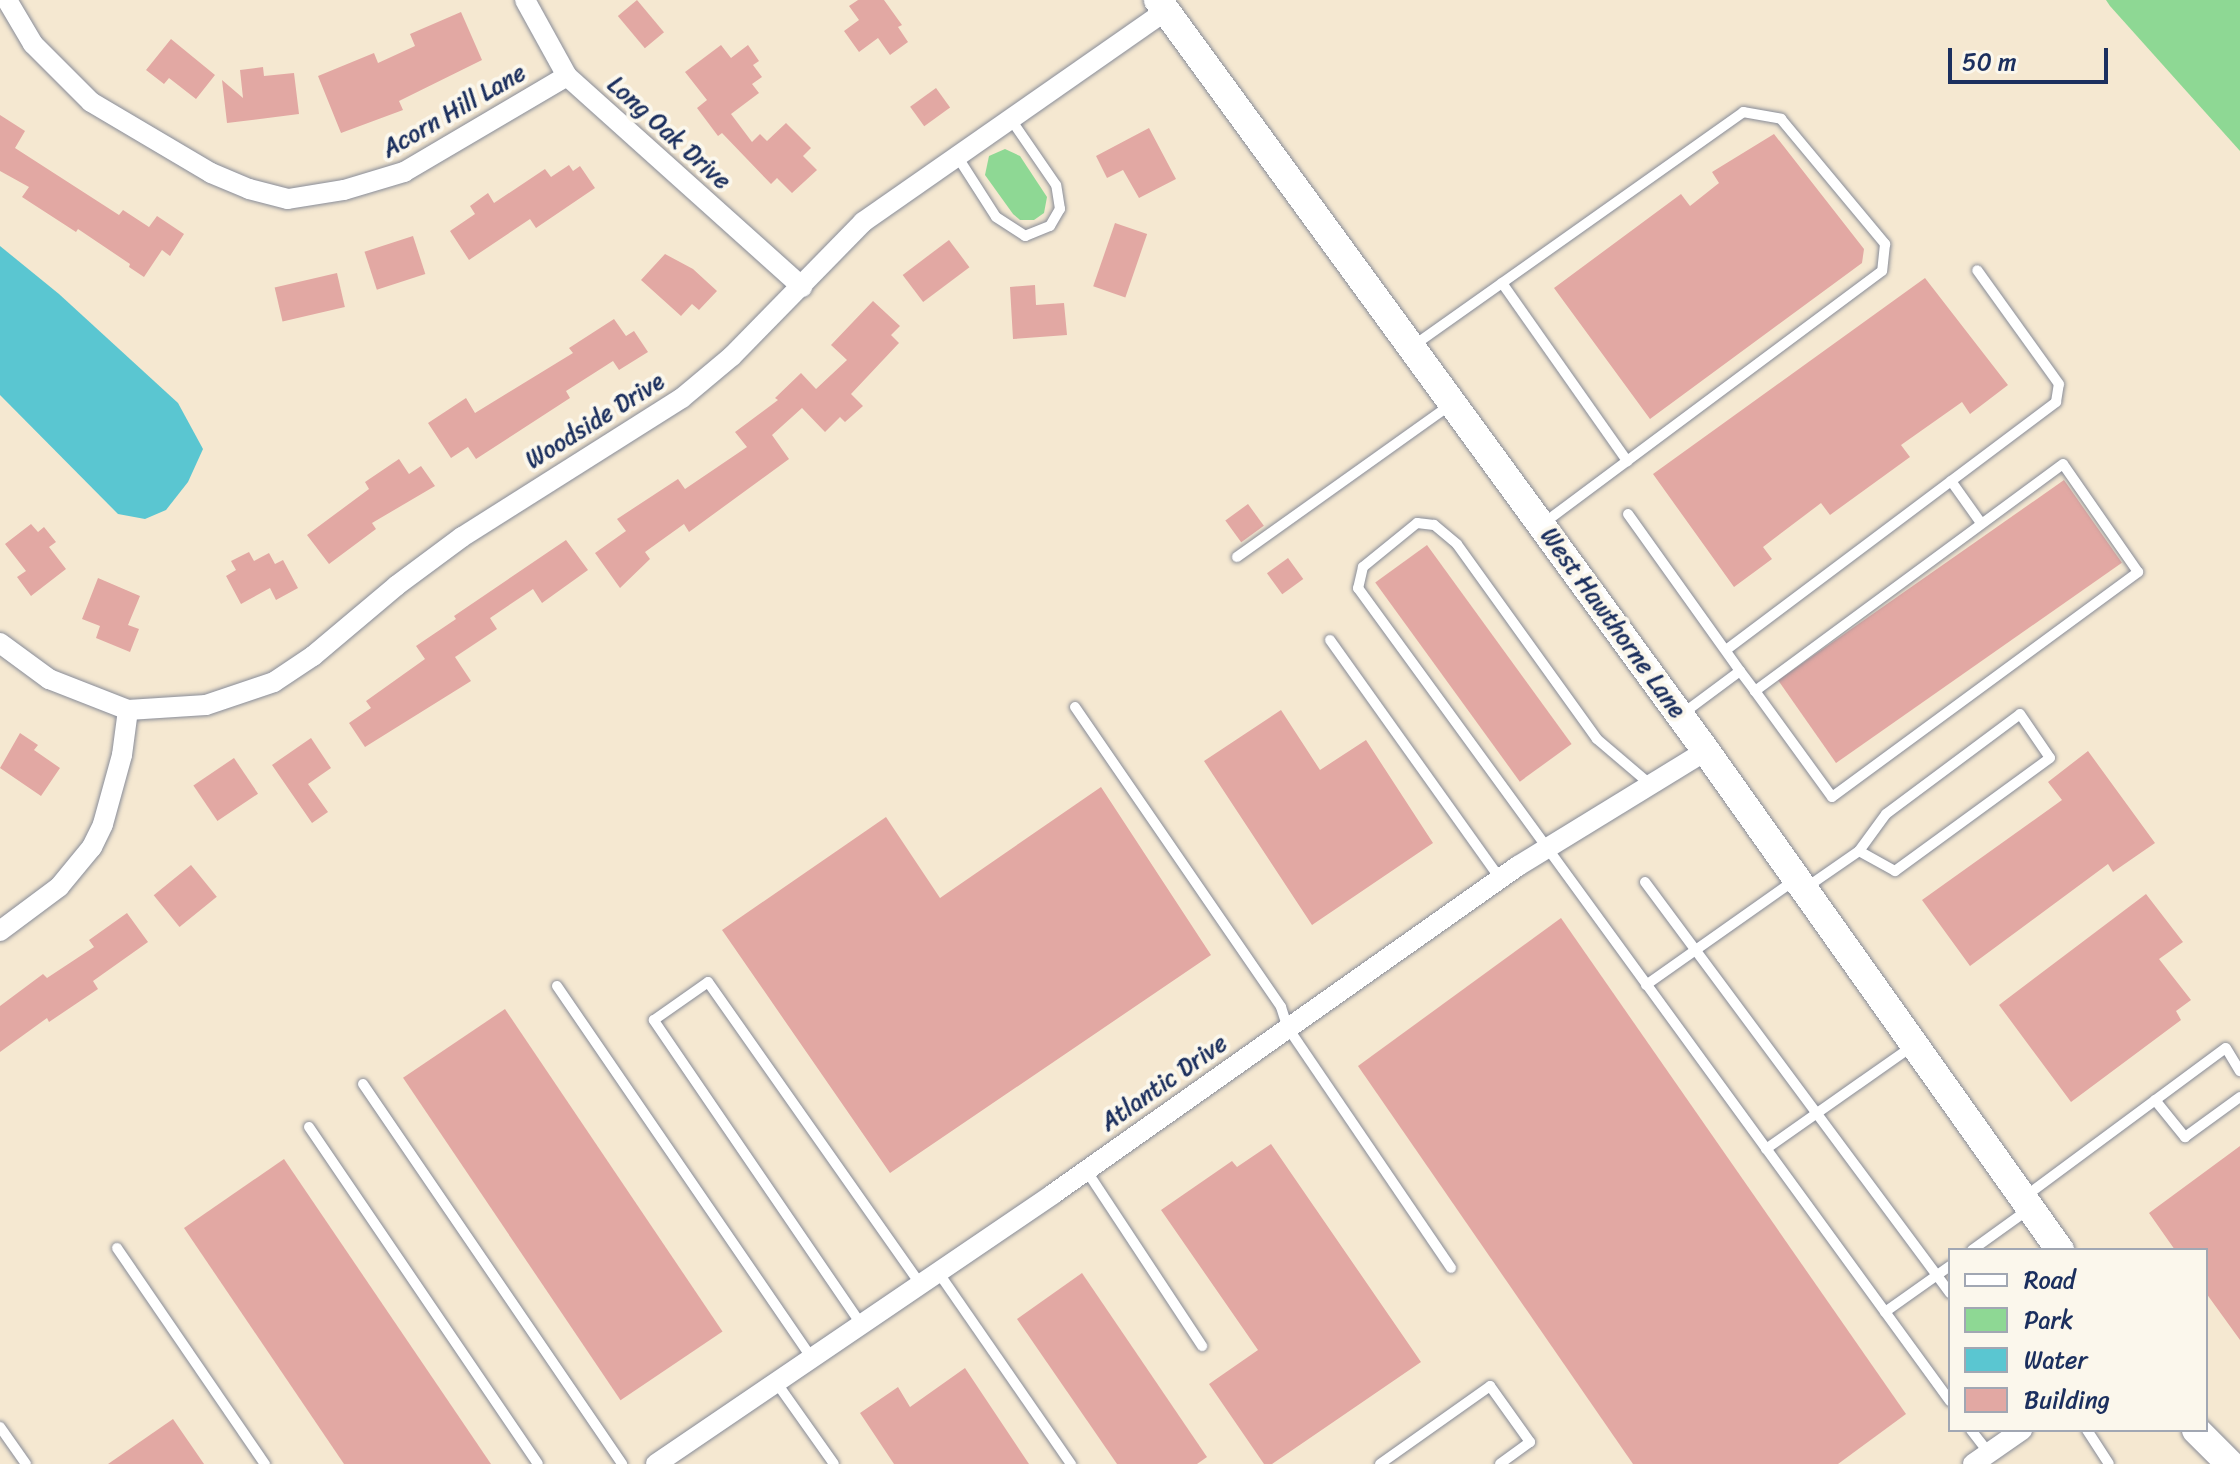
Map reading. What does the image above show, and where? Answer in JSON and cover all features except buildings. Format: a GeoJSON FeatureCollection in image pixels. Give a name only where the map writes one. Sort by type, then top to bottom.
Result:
{"type":"FeatureCollection","features":[{"type":"Feature","properties":{"kind":"street","name":"Acorn Hill Lane"},"geometry":{"type":"LineString","coordinates":[[7,0],[53,67],[91,102],[198,166],[249,189],[288,199],[344,190],[404,172],[567,76]]}},
{"type":"Feature","properties":{"kind":"street","name":"Long Oak Drive"},"geometry":{"type":"LineString","coordinates":[[525,0],[567,76],[802,287]]}},
{"type":"Feature","properties":{"kind":"street","name":"Woodside Drive"},"geometry":{"type":"LineString","coordinates":[[0,643],[49,679],[128,710],[206,705],[240,697],[290,673],[462,537],[682,398],[732,356],[863,222],[1162,5]]}},
{"type":"Feature","properties":{"kind":"street","name":"West Hawthorne Lane"},"geometry":{"type":"LineString","coordinates":[[1162,5],[1706,751],[2059,1248]]}},
{"type":"Feature","properties":{"kind":"street"},"geometry":{"type":"LineString","coordinates":[[0,931],[59,887],[92,847],[103,824],[119,769],[128,710]]}},
{"type":"Feature","properties":{"kind":"street","name":"Atlantic Drive"},"geometry":{"type":"LineString","coordinates":[[656,1464],[1086,1170],[1500,878],[1706,751]]}},
{"type":"Feature","properties":{"kind":"street"},"geometry":{"type":"LineString","coordinates":[[1981,1459],[2019,1432]]}},
{"type":"Feature","properties":{"kind":"street"},"geometry":{"type":"LineString","coordinates":[[2187,1432],[2203,1464]]}},
{"type":"Feature","properties":{"kind":"street"},"geometry":{"type":"LineString","coordinates":[[2198,1432],[2230,1464]]}},
{"type":"Feature","properties":{"kind":"lane"},"geometry":{"type":"LineString","coordinates":[[1412,347],[1743,112],[1781,119],[1885,244],[1882,271],[1541,525]]}},
{"type":"Feature","properties":{"kind":"lane"},"geometry":{"type":"LineString","coordinates":[[956,155],[996,217],[1025,236],[1050,226],[1060,209],[1056,185],[1010,118]]}},
{"type":"Feature","properties":{"kind":"lane"},"geometry":{"type":"LineString","coordinates":[[1726,650],[2056,402],[2059,384],[1977,270]]}},
{"type":"Feature","properties":{"kind":"lane"},"geometry":{"type":"LineString","coordinates":[[1502,283],[1627,461]]}},
{"type":"Feature","properties":{"kind":"lane"},"geometry":{"type":"LineString","coordinates":[[1237,557],[1453,403]]}},
{"type":"Feature","properties":{"kind":"lane"},"geometry":{"type":"LineString","coordinates":[[1628,514],[1740,671],[1832,797],[2138,572],[2063,464],[1755,691]]}},
{"type":"Feature","properties":{"kind":"lane"},"geometry":{"type":"LineString","coordinates":[[1951,481],[1981,523]]}},
{"type":"Feature","properties":{"kind":"lane"},"geometry":{"type":"LineString","coordinates":[[1651,785],[1597,739],[1457,544],[1434,525],[1417,523],[1363,567],[1358,588],[1545,849],[1948,1398]]}},
{"type":"Feature","properties":{"kind":"lane"},"geometry":{"type":"LineString","coordinates":[[1330,640],[1500,878]]}},
{"type":"Feature","properties":{"kind":"lane"},"geometry":{"type":"LineString","coordinates":[[1680,715],[1740,671]]}},
{"type":"Feature","properties":{"kind":"lane"},"geometry":{"type":"LineString","coordinates":[[1075,707],[1281,1007],[1288,1028],[1451,1268]]}},
{"type":"Feature","properties":{"kind":"lane"},"geometry":{"type":"LineString","coordinates":[[1646,985],[1800,884],[1859,851],[1886,814],[2020,714],[2050,758],[1895,871],[1859,851]]}},
{"type":"Feature","properties":{"kind":"lane"},"geometry":{"type":"LineString","coordinates":[[1645,882],[1948,1290]]}},
{"type":"Feature","properties":{"kind":"lane"},"geometry":{"type":"LineString","coordinates":[[861,1324],[654,1020],[708,982],[920,1284]]}},
{"type":"Feature","properties":{"kind":"lane"},"geometry":{"type":"LineString","coordinates":[[557,986],[812,1358]]}},
{"type":"Feature","properties":{"kind":"lane"},"geometry":{"type":"LineString","coordinates":[[1766,1149],[1915,1045]]}},
{"type":"Feature","properties":{"kind":"lane"},"geometry":{"type":"LineString","coordinates":[[1974,1248],[2155,1100],[2226,1048],[2240,1071]]}},
{"type":"Feature","properties":{"kind":"lane"},"geometry":{"type":"LineString","coordinates":[[363,1084],[622,1464]]}},
{"type":"Feature","properties":{"kind":"lane"},"geometry":{"type":"LineString","coordinates":[[2155,1100],[2185,1137],[2240,1097]]}},
{"type":"Feature","properties":{"kind":"lane"},"geometry":{"type":"LineString","coordinates":[[309,1127],[538,1464]]}},
{"type":"Feature","properties":{"kind":"lane"},"geometry":{"type":"LineString","coordinates":[[1086,1170],[1202,1346]]}},
{"type":"Feature","properties":{"kind":"lane"},"geometry":{"type":"LineString","coordinates":[[117,1248],[265,1464]]}},
{"type":"Feature","properties":{"kind":"lane"},"geometry":{"type":"LineString","coordinates":[[1885,1312],[1948,1267]]}},
{"type":"Feature","properties":{"kind":"lane"},"geometry":{"type":"LineString","coordinates":[[938,1272],[1071,1464]]}},
{"type":"Feature","properties":{"kind":"lane"},"geometry":{"type":"LineString","coordinates":[[776,1382],[834,1464]]}},
{"type":"Feature","properties":{"kind":"lane"},"geometry":{"type":"LineString","coordinates":[[1380,1464],[1490,1386],[1530,1442],[1500,1464]]}},
{"type":"Feature","properties":{"kind":"lane"},"geometry":{"type":"LineString","coordinates":[[0,1427],[26,1464]]}},
{"type":"Feature","properties":{"kind":"lane"},"geometry":{"type":"LineString","coordinates":[[1972,1432],[1981,1459]]}},
{"type":"Feature","properties":{"kind":"lane"},"geometry":{"type":"LineString","coordinates":[[2088,1432],[2109,1464]]}},
{"type":"Feature","properties":{"kind":"green space"},"geometry":{"type":"Polygon","coordinates":[[[2106,0],[2240,0],[2240,151],[2110,6],[2106,0]]]}},
{"type":"Feature","properties":{"kind":"green space"},"geometry":{"type":"Polygon","coordinates":[[[1005,149],[1020,156],[1047,197],[1044,213],[1034,220],[1020,220],[1013,214],[985,175],[989,156],[1005,149]]]}},
{"type":"Feature","properties":{"kind":"water"},"geometry":{"type":"Polygon","coordinates":[[[0,246],[59,294],[178,403],[203,449],[188,482],[166,510],[145,519],[118,514],[0,395],[0,246]]]}}]}
